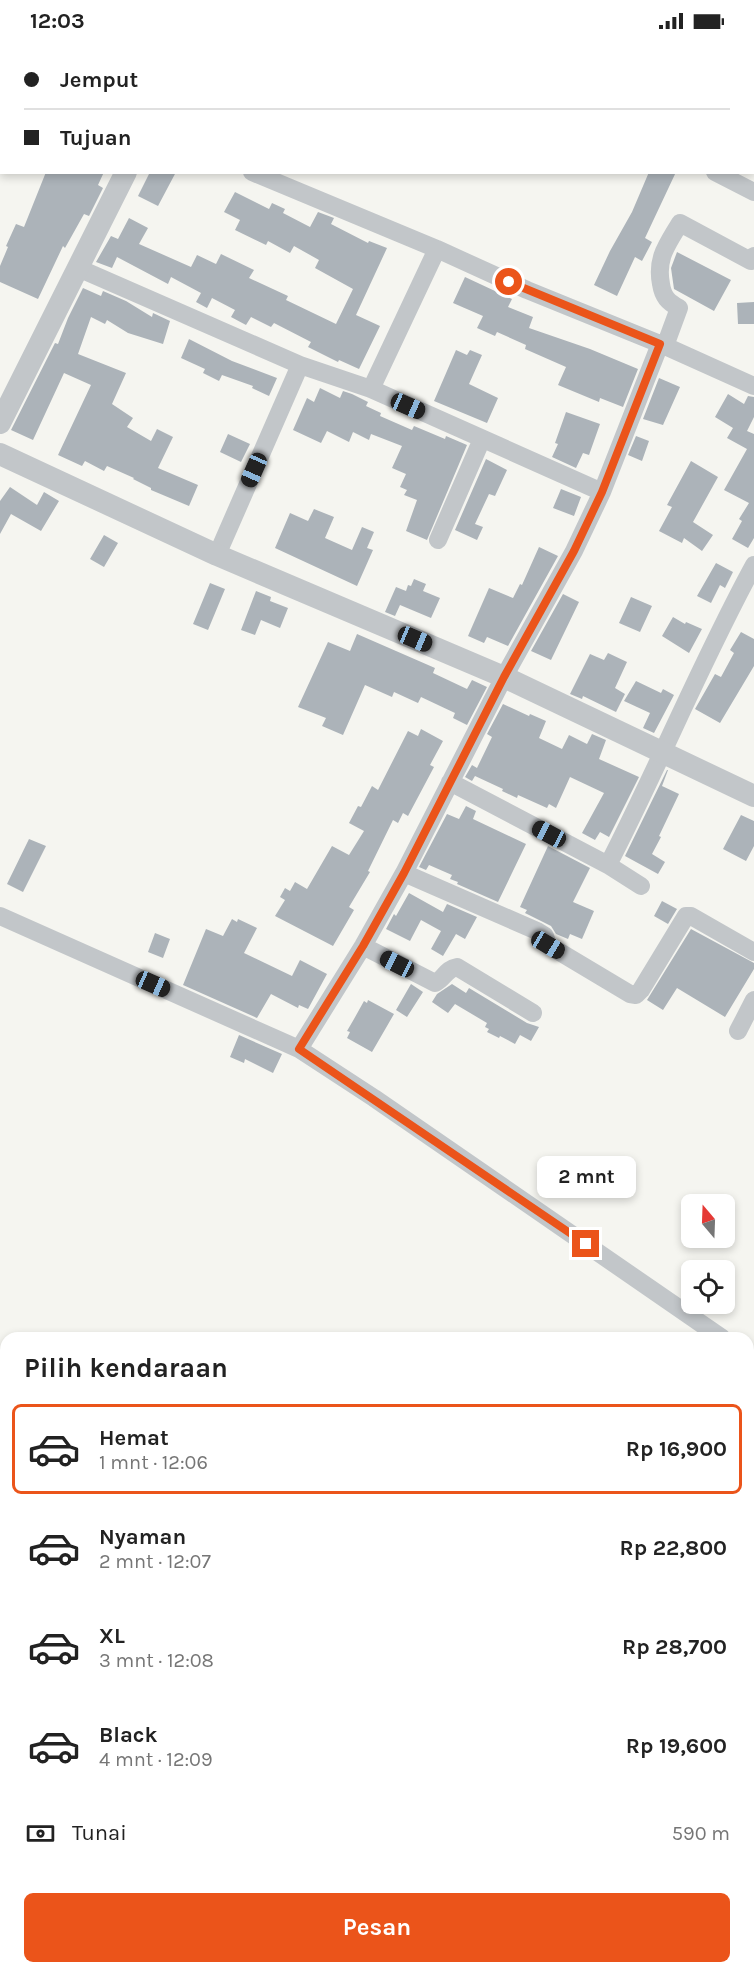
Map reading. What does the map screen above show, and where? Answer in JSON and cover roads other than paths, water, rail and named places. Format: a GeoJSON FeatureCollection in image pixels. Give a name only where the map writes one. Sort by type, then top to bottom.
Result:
{"type":"FeatureCollection","features":[{"type":"Feature","properties":{"kind":"street"},"geometry":{"type":"LineString","coordinates":[[0,423],[125,174]]}},
{"type":"Feature","properties":{"kind":"street"},"geometry":{"type":"LineString","coordinates":[[257,174],[754,386]]}},
{"type":"Feature","properties":{"kind":"street"},"geometry":{"type":"LineString","coordinates":[[719,174],[754,192]]}},
{"type":"Feature","properties":{"kind":"street"},"geometry":{"type":"LineString","coordinates":[[299,1049],[363,946],[404,873],[504,677],[574,551],[602,492],[679,308],[663,295],[659,273],[660,259],[680,223],[751,261],[754,256]]}},
{"type":"Feature","properties":{"kind":"street"},"geometry":{"type":"LineString","coordinates":[[371,389],[437,249]]}},
{"type":"Feature","properties":{"kind":"street"},"geometry":{"type":"LineString","coordinates":[[78,268],[300,365],[371,389],[602,492]]}},
{"type":"Feature","properties":{"kind":"street"},"geometry":{"type":"LineString","coordinates":[[217,555],[300,365]]}},
{"type":"Feature","properties":{"kind":"street"},"geometry":{"type":"LineString","coordinates":[[438,540],[482,439]]}},
{"type":"Feature","properties":{"kind":"street"},"geometry":{"type":"LineString","coordinates":[[0,454],[217,555],[504,677],[754,796]]}},
{"type":"Feature","properties":{"kind":"street"},"geometry":{"type":"LineString","coordinates":[[608,865],[754,565]]}},
{"type":"Feature","properties":{"kind":"street"},"geometry":{"type":"LineString","coordinates":[[450,782],[608,865],[641,886]]}},
{"type":"Feature","properties":{"kind":"street"},"geometry":{"type":"LineString","coordinates":[[404,873],[537,931],[545,936],[548,945],[630,994],[636,995],[641,990],[686,916],[691,916],[754,952]]}},
{"type":"Feature","properties":{"kind":"street"},"geometry":{"type":"LineString","coordinates":[[0,916],[299,1049],[374,1098],[713,1332]]}},
{"type":"Feature","properties":{"kind":"street"},"geometry":{"type":"LineString","coordinates":[[363,946],[435,983],[451,968],[457,967],[533,1013]]}},
{"type":"Feature","properties":{"kind":"street"},"geometry":{"type":"LineString","coordinates":[[738,1031],[754,1000]]}}]}
